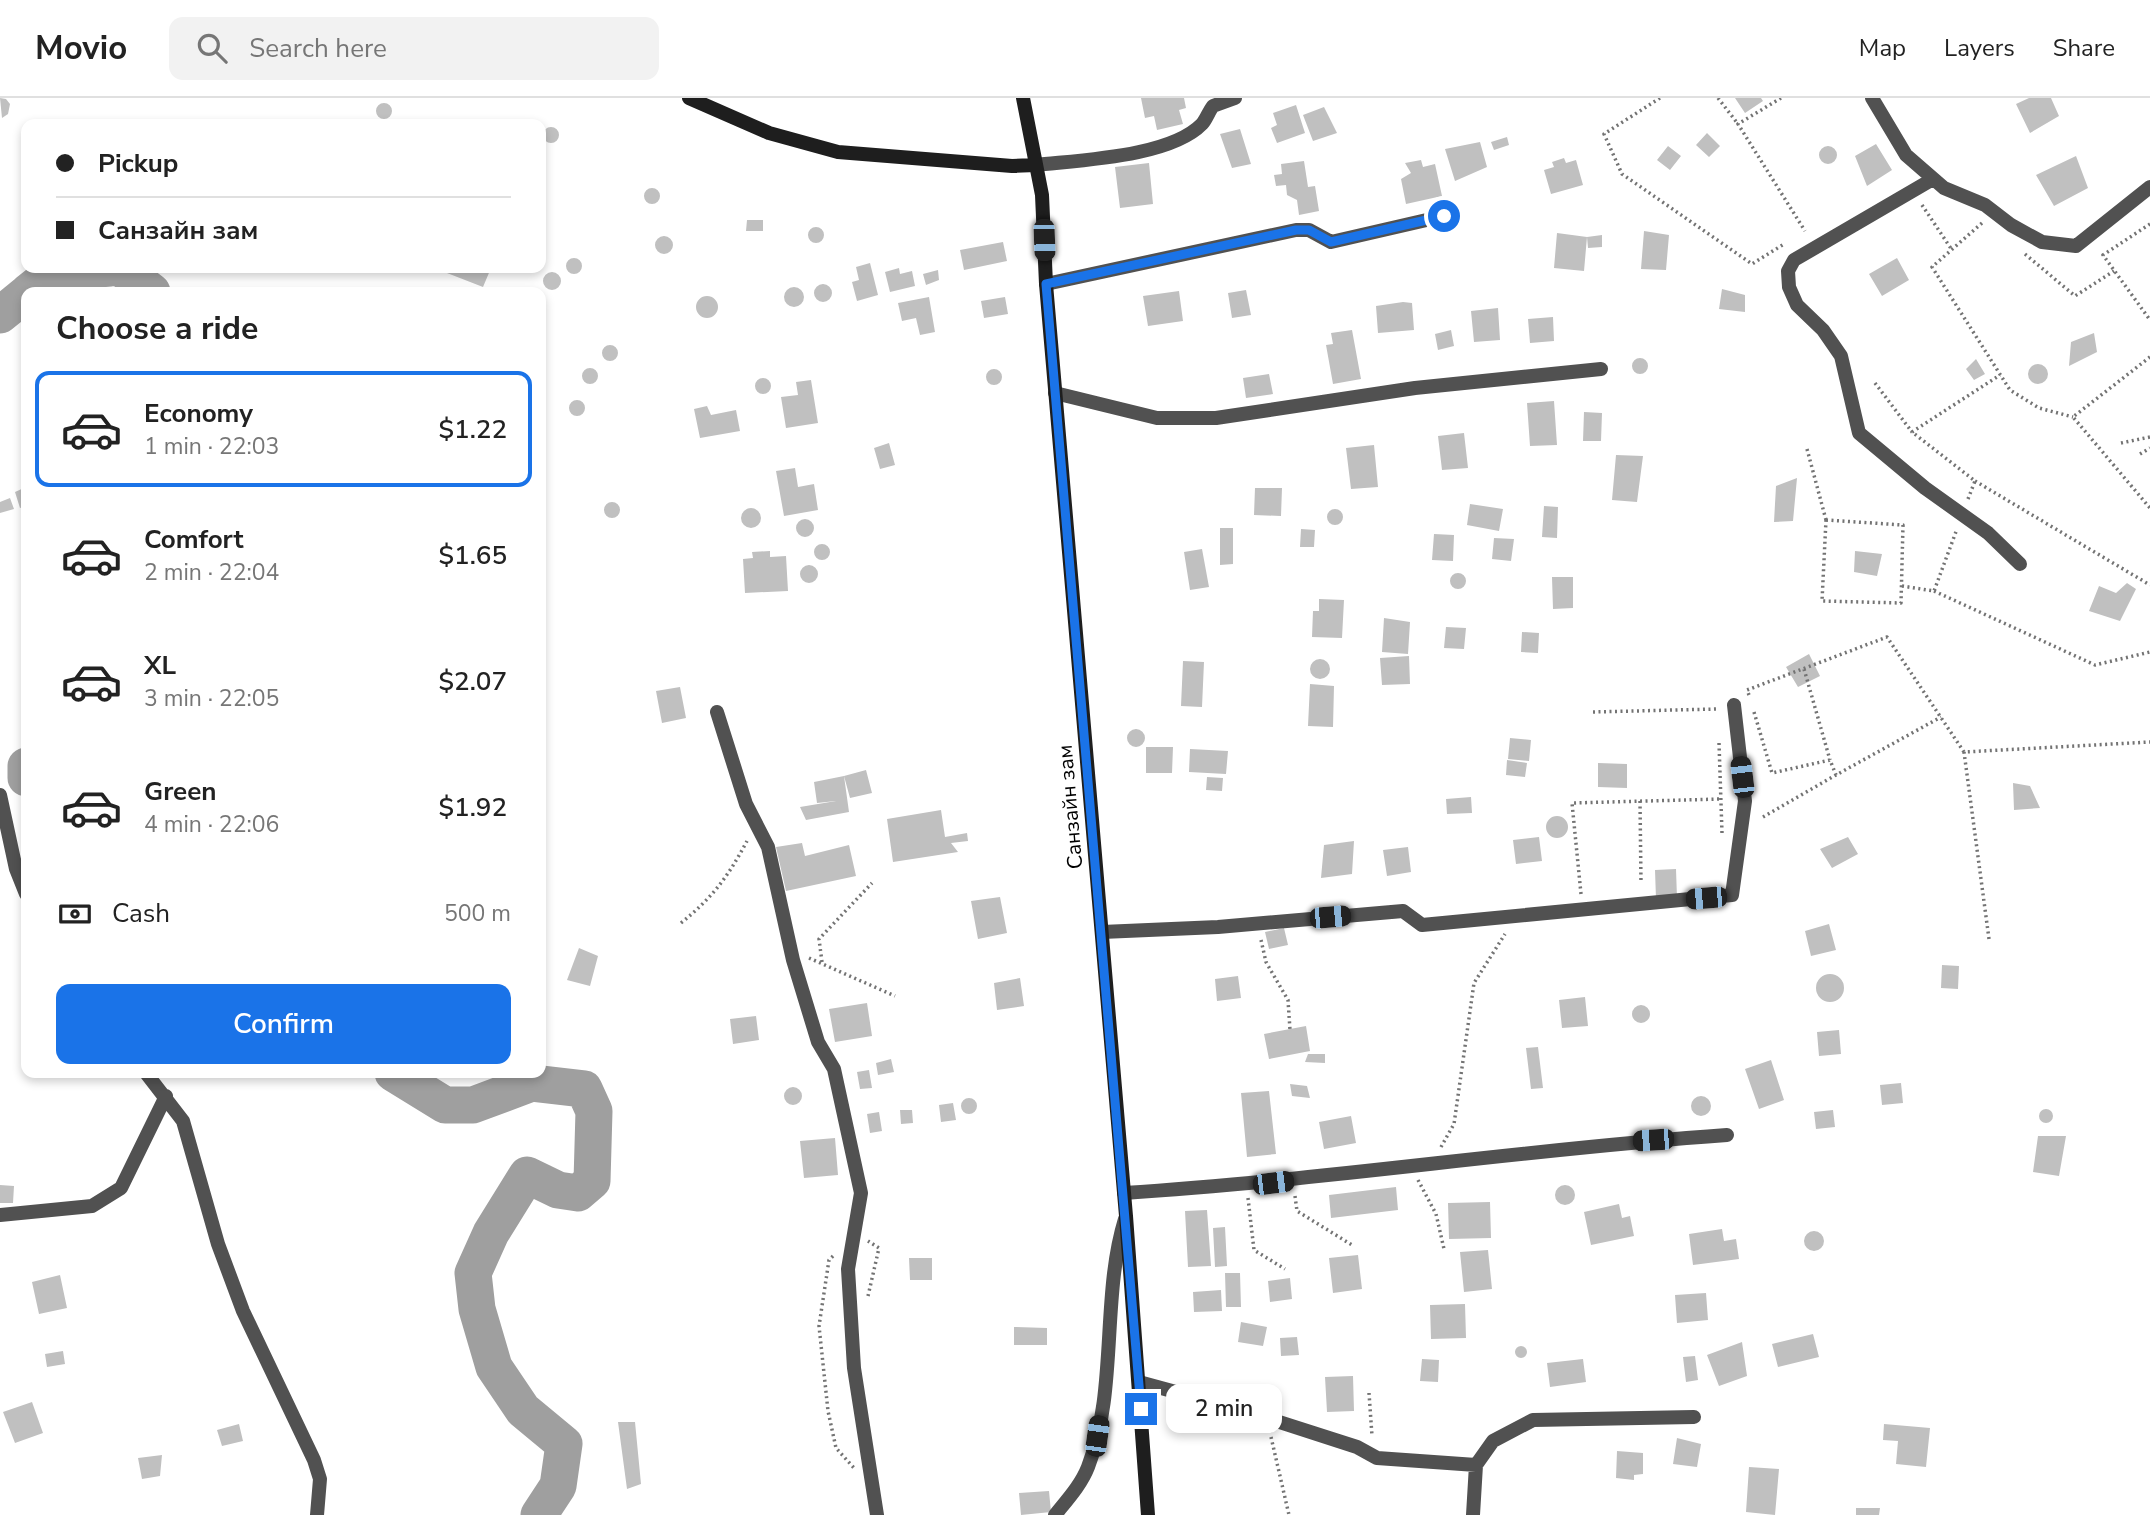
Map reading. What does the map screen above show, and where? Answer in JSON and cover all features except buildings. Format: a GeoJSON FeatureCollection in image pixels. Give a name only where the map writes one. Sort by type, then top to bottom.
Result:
{"type":"FeatureCollection","features":[{"type":"Feature","properties":{"kind":"main road"},"geometry":{"type":"LineString","coordinates":[[689,98],[769,133],[838,152],[1012,166],[1036,164]]}},
{"type":"Feature","properties":{"kind":"main road","name":"Санзайн зам"},"geometry":{"type":"LineString","coordinates":[[1023,98],[1042,195],[1046,284],[1125,1193],[1148,1515]]}},
{"type":"Feature","properties":{"kind":"street"},"geometry":{"type":"LineString","coordinates":[[1036,164],[1149,149],[1181,138],[1202,124],[1213,106],[1235,98]]}},
{"type":"Feature","properties":{"kind":"street"},"geometry":{"type":"LineString","coordinates":[[1872,98],[1906,155],[1944,188],[1985,205],[2011,225],[2042,242],[2076,246],[2150,187]]}},
{"type":"Feature","properties":{"kind":"street"},"geometry":{"type":"LineString","coordinates":[[1933,178],[1794,260],[1788,271],[1789,287],[1797,305],[1823,330],[1841,356],[1859,433],[1925,488],[1988,533],[2020,564]]}},
{"type":"Feature","properties":{"kind":"street"},"geometry":{"type":"LineString","coordinates":[[1046,284],[1296,230],[1309,230],[1331,242],[1444,216]]}},
{"type":"Feature","properties":{"kind":"street"},"geometry":{"type":"LineString","coordinates":[[1055,393],[1157,418],[1216,418],[1415,388],[1601,369]]}},
{"type":"Feature","properties":{"kind":"street"},"geometry":{"type":"LineString","coordinates":[[1102,932],[1403,911],[1422,925],[1732,895],[1745,801],[1734,705]]}},
{"type":"Feature","properties":{"kind":"street"},"geometry":{"type":"LineString","coordinates":[[717,712],[746,804],[768,847],[793,960],[818,1042],[834,1069],[861,1193],[848,1269],[854,1368],[877,1515]]}},
{"type":"Feature","properties":{"kind":"street"},"geometry":{"type":"LineString","coordinates":[[0,795],[21,882]]}},
{"type":"Feature","properties":{"kind":"street"},"geometry":{"type":"LineString","coordinates":[[150,1078],[183,1121],[218,1244],[243,1311],[314,1460],[320,1479],[317,1515]]}},
{"type":"Feature","properties":{"kind":"street"},"geometry":{"type":"LineString","coordinates":[[0,1215],[92,1206],[121,1188],[166,1097]]}},
{"type":"Feature","properties":{"kind":"street"},"geometry":{"type":"LineString","coordinates":[[1125,1193],[1247,1185],[1604,1143],[1727,1135]]}},
{"type":"Feature","properties":{"kind":"street"},"geometry":{"type":"LineString","coordinates":[[1055,1515],[1076,1490],[1088,1468],[1097,1436],[1115,1273],[1126,1216]]}},
{"type":"Feature","properties":{"kind":"street"},"geometry":{"type":"LineString","coordinates":[[1139,1382],[1267,1418],[1357,1447],[1373,1456],[1476,1465]]}},
{"type":"Feature","properties":{"kind":"street"},"geometry":{"type":"LineString","coordinates":[[1473,1515],[1476,1465],[1493,1441],[1533,1420],[1695,1417]]}},
{"type":"Feature","properties":{"kind":"path"},"geometry":{"type":"LineString","coordinates":[[1660,98],[1604,134],[1622,174],[1752,264],[1817,225]]}},
{"type":"Feature","properties":{"kind":"path"},"geometry":{"type":"LineString","coordinates":[[1718,98],[1738,124],[1805,231]]}},
{"type":"Feature","properties":{"kind":"path"},"geometry":{"type":"LineString","coordinates":[[1738,124],[1780,98]]}},
{"type":"Feature","properties":{"kind":"path"},"geometry":{"type":"LineString","coordinates":[[1921,204],[1952,250]]}},
{"type":"Feature","properties":{"kind":"path"},"geometry":{"type":"LineString","coordinates":[[1985,220],[1932,267],[2010,390],[2039,408],[2073,417],[2150,508]]}},
{"type":"Feature","properties":{"kind":"path"},"geometry":{"type":"LineString","coordinates":[[2150,224],[2103,256],[2150,320]]}},
{"type":"Feature","properties":{"kind":"path"},"geometry":{"type":"LineString","coordinates":[[2015,246],[2075,296],[2114,271]]}},
{"type":"Feature","properties":{"kind":"path"},"geometry":{"type":"LineString","coordinates":[[2073,417],[2150,357]]}},
{"type":"Feature","properties":{"kind":"path"},"geometry":{"type":"LineString","coordinates":[[1912,432],[2000,374]]}},
{"type":"Feature","properties":{"kind":"path"},"geometry":{"type":"LineString","coordinates":[[1875,383],[1912,432],[1975,481],[2150,585]]}},
{"type":"Feature","properties":{"kind":"path"},"geometry":{"type":"LineString","coordinates":[[2121,443],[2150,437]]}},
{"type":"Feature","properties":{"kind":"path"},"geometry":{"type":"LineString","coordinates":[[2140,454],[2150,448]]}},
{"type":"Feature","properties":{"kind":"path"},"geometry":{"type":"LineString","coordinates":[[1807,449],[1826,520],[1822,601],[1901,603],[1903,525],[1826,520]]}},
{"type":"Feature","properties":{"kind":"path"},"geometry":{"type":"LineString","coordinates":[[1966,505],[1975,481]]}},
{"type":"Feature","properties":{"kind":"path"},"geometry":{"type":"LineString","coordinates":[[1934,591],[1961,517]]}},
{"type":"Feature","properties":{"kind":"path"},"geometry":{"type":"LineString","coordinates":[[1902,586],[1934,591],[2095,665],[2150,652]]}},
{"type":"Feature","properties":{"kind":"path"},"geometry":{"type":"LineString","coordinates":[[1830,760],[1772,773],[1747,690],[1887,637],[1964,752],[1989,939]]}},
{"type":"Feature","properties":{"kind":"path"},"geometry":{"type":"LineString","coordinates":[[1804,669],[1836,775]]}},
{"type":"Feature","properties":{"kind":"path"},"geometry":{"type":"LineString","coordinates":[[1593,712],[1718,709],[1718,722]]}},
{"type":"Feature","properties":{"kind":"path"},"geometry":{"type":"LineString","coordinates":[[1763,817],[1941,718]]}},
{"type":"Feature","properties":{"kind":"path"},"geometry":{"type":"LineString","coordinates":[[1719,734],[1722,840]]}},
{"type":"Feature","properties":{"kind":"path"},"geometry":{"type":"LineString","coordinates":[[1964,752],[2150,742]]}},
{"type":"Feature","properties":{"kind":"path"},"geometry":{"type":"LineString","coordinates":[[1581,900],[1572,803],[1721,799]]}},
{"type":"Feature","properties":{"kind":"path"},"geometry":{"type":"LineString","coordinates":[[1640,801],[1641,883]]}},
{"type":"Feature","properties":{"kind":"path"},"geometry":{"type":"LineString","coordinates":[[681,923],[710,900],[729,875],[756,824]]}},
{"type":"Feature","properties":{"kind":"path"},"geometry":{"type":"LineString","coordinates":[[822,961],[819,939],[872,883]]}},
{"type":"Feature","properties":{"kind":"path"},"geometry":{"type":"LineString","coordinates":[[1258,923],[1266,962],[1288,1000],[1290,1030]]}},
{"type":"Feature","properties":{"kind":"path"},"geometry":{"type":"LineString","coordinates":[[1431,1164],[1454,1124],[1474,983],[1509,929]]}},
{"type":"Feature","properties":{"kind":"path"},"geometry":{"type":"LineString","coordinates":[[793,960],[809,957],[822,961],[895,996]]}},
{"type":"Feature","properties":{"kind":"path"},"geometry":{"type":"LineString","coordinates":[[1410,1166],[1436,1214],[1444,1249]]}},
{"type":"Feature","properties":{"kind":"path"},"geometry":{"type":"LineString","coordinates":[[1292,1180],[1297,1211],[1352,1245]]}},
{"type":"Feature","properties":{"kind":"path"},"geometry":{"type":"LineString","coordinates":[[1247,1185],[1254,1250],[1285,1269]]}},
{"type":"Feature","properties":{"kind":"path"},"geometry":{"type":"LineString","coordinates":[[850,1309],[869,1295],[879,1248],[855,1234],[829,1259],[819,1326],[828,1411],[836,1448],[850,1466],[872,1475]]}},
{"type":"Feature","properties":{"kind":"path"},"geometry":{"type":"LineString","coordinates":[[1369,1393],[1373,1456]]}},
{"type":"Feature","properties":{"kind":"path"},"geometry":{"type":"LineString","coordinates":[[1267,1418],[1289,1515]]}},
{"type":"Feature","properties":{"kind":"waterway"},"geometry":{"type":"LineString","coordinates":[[34,287],[52,273]]}},
{"type":"Feature","properties":{"kind":"waterway"},"geometry":{"type":"LineString","coordinates":[[127,273],[146,287]]}},
{"type":"Feature","properties":{"kind":"waterway"},"geometry":{"type":"LineString","coordinates":[[0,315],[21,298]]}},
{"type":"Feature","properties":{"kind":"waterway"},"geometry":{"type":"LineString","coordinates":[[401,1078],[445,1105],[473,1105],[532,1083],[584,1089],[594,1111],[592,1181],[578,1193],[558,1190],[527,1175],[491,1233],[473,1273],[477,1309],[494,1367],[523,1410],[564,1444],[558,1486],[539,1515]]}},
{"type":"Feature","properties":{"kind":"route"},"geometry":{"type":"LineString","coordinates":[[1141,1409],[1046,284],[1296,230],[1309,230],[1331,242],[1444,216]]}}]}
